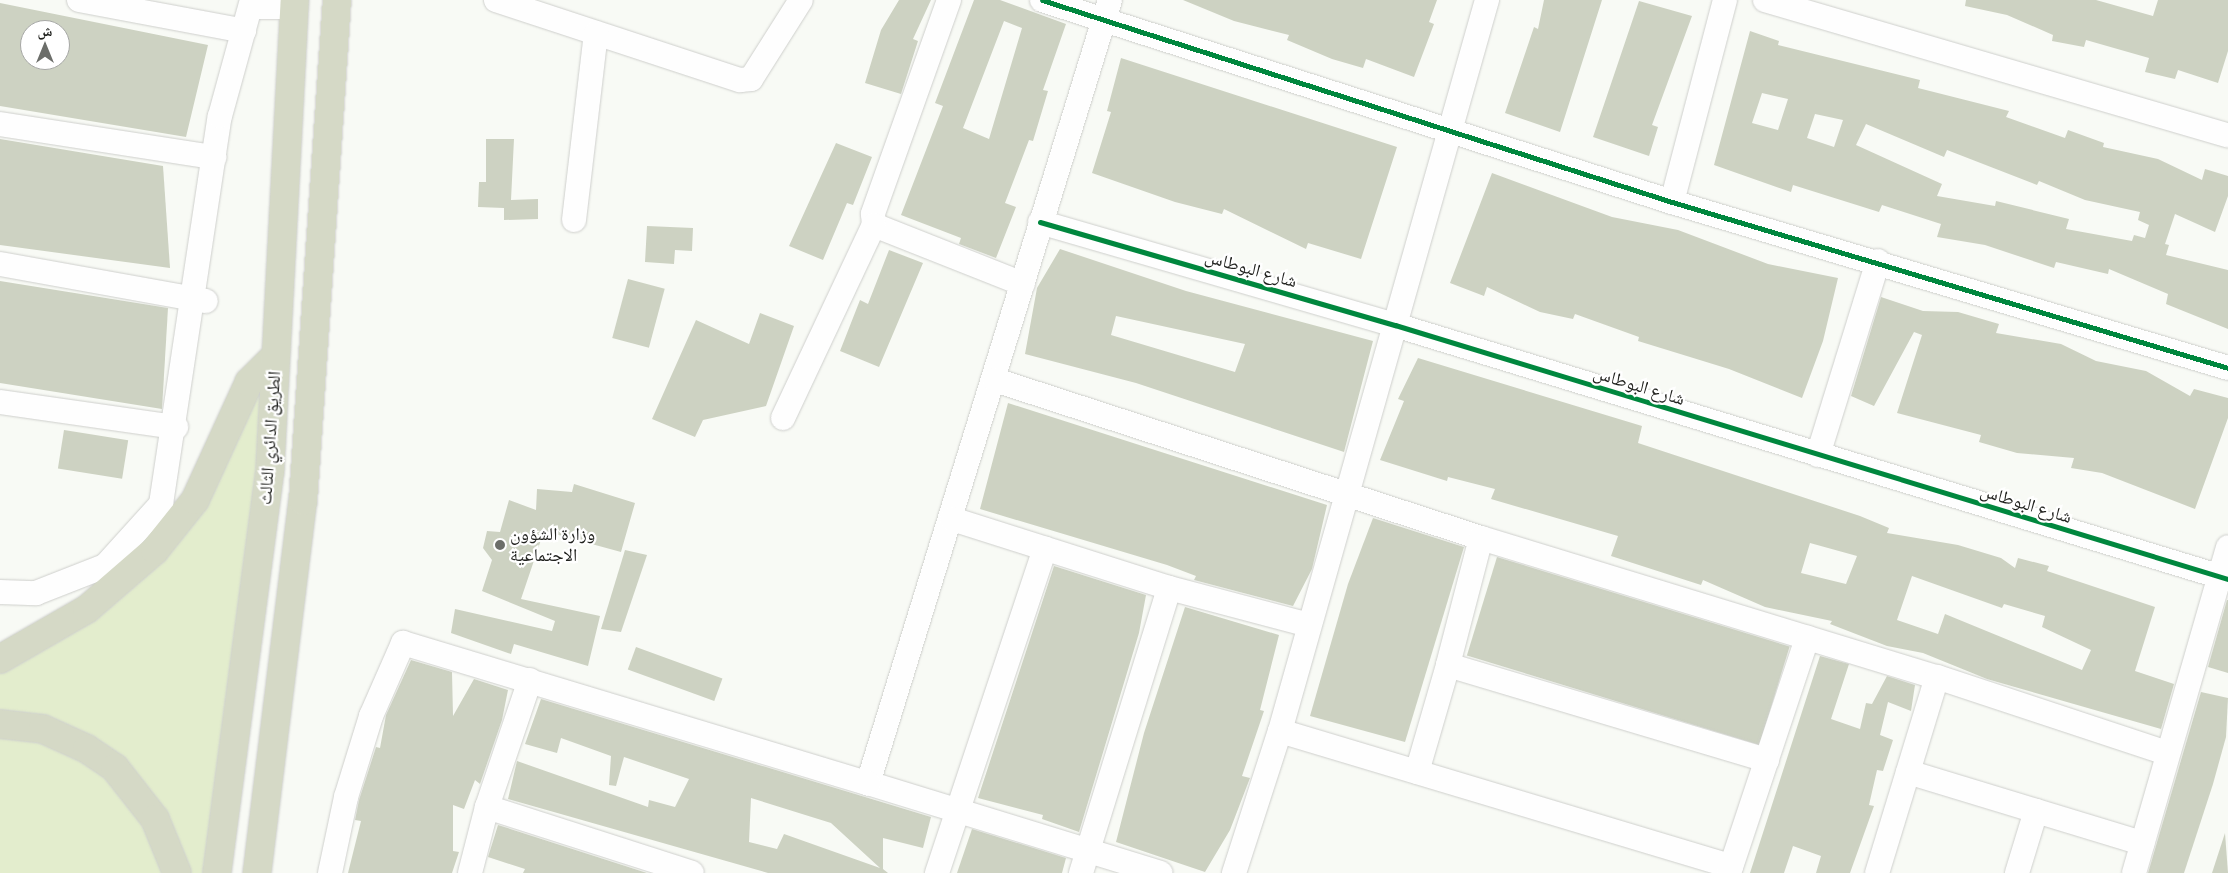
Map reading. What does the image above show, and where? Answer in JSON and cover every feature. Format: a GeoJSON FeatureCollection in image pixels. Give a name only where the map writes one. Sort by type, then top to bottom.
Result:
{"type":"FeatureCollection","features":[{"type":"Feature","properties":{"kind":"highway"},"geometry":{"type":"LineString","coordinates":[[258,873],[304,501],[337,0]]}},
{"type":"Feature","properties":{"kind":"highway","name":"الطريق الدائري الثالث"},"geometry":{"type":"LineString","coordinates":[[217,873],[265,516],[295,4]]}},
{"type":"Feature","properties":{"kind":"highway"},"geometry":{"type":"LineString","coordinates":[[0,659],[87,609],[155,550],[196,500],[249,382],[275,356]]}},
{"type":"Feature","properties":{"kind":"highway"},"geometry":{"type":"LineString","coordinates":[[0,724],[42,729],[87,749],[115,768],[155,819],[177,873]]}},
{"type":"Feature","properties":{"kind":"street"},"geometry":{"type":"LineString","coordinates":[[79,0],[244,31]]}},
{"type":"Feature","properties":{"kind":"street"},"geometry":{"type":"LineString","coordinates":[[496,0],[746,80],[800,0]]}},
{"type":"Feature","properties":{"kind":"street"},"geometry":{"type":"LineString","coordinates":[[783,418],[874,225],[873,214],[949,0]]}},
{"type":"Feature","properties":{"kind":"street"},"geometry":{"type":"LineString","coordinates":[[1042,0],[1107,10],[1447,130],[1672,202],[1878,261],[2228,368]]}},
{"type":"Feature","properties":{"kind":"street"},"geometry":{"type":"LineString","coordinates":[[1234,873],[1280,732],[1395,325],[1447,130],[1487,0]]}},
{"type":"Feature","properties":{"kind":"street"},"geometry":{"type":"LineString","coordinates":[[1672,202],[1725,0]]}},
{"type":"Feature","properties":{"kind":"street"},"geometry":{"type":"LineString","coordinates":[[1765,0],[1830,8],[2228,135]]}},
{"type":"Feature","properties":{"kind":"street"},"geometry":{"type":"LineString","coordinates":[[0,592],[43,591],[113,561],[161,504],[200,299],[214,157],[229,77],[252,4],[295,4]]}},
{"type":"Feature","properties":{"kind":"street"},"geometry":{"type":"LineString","coordinates":[[868,783],[995,380],[1040,222],[1107,10]]}},
{"type":"Feature","properties":{"kind":"street"},"geometry":{"type":"LineString","coordinates":[[574,220],[596,33]]}},
{"type":"Feature","properties":{"kind":"street"},"geometry":{"type":"LineString","coordinates":[[0,124],[214,157]]}},
{"type":"Feature","properties":{"kind":"street","name":"شارع البوطاس"},"geometry":{"type":"LineString","coordinates":[[1040,222],[1395,325],[2223,578]]}},
{"type":"Feature","properties":{"kind":"street"},"geometry":{"type":"LineString","coordinates":[[874,225],[1023,284]]}},
{"type":"Feature","properties":{"kind":"street"},"geometry":{"type":"LineString","coordinates":[[1818,455],[1878,261]]}},
{"type":"Feature","properties":{"kind":"street"},"geometry":{"type":"LineString","coordinates":[[0,264],[200,299]]}},
{"type":"Feature","properties":{"kind":"street"},"geometry":{"type":"LineString","coordinates":[[995,380],[1481,538],[1936,677],[2167,753]]}},
{"type":"Feature","properties":{"kind":"street"},"geometry":{"type":"LineString","coordinates":[[0,402],[176,427]]}},
{"type":"Feature","properties":{"kind":"street"},"geometry":{"type":"LineString","coordinates":[[952,519],[1169,588],[1309,625]]}},
{"type":"Feature","properties":{"kind":"street"},"geometry":{"type":"LineString","coordinates":[[1417,772],[1481,538]]}},
{"type":"Feature","properties":{"kind":"street"},"geometry":{"type":"LineString","coordinates":[[2134,873],[2167,753],[2223,578],[2228,547]]}},
{"type":"Feature","properties":{"kind":"street"},"geometry":{"type":"LineString","coordinates":[[937,873],[1045,549]]}},
{"type":"Feature","properties":{"kind":"street"},"geometry":{"type":"LineString","coordinates":[[1081,873],[1169,588]]}},
{"type":"Feature","properties":{"kind":"street"},"geometry":{"type":"LineString","coordinates":[[1280,732],[1417,772],[1730,869],[1807,638]]}},
{"type":"Feature","properties":{"kind":"street"},"geometry":{"type":"LineString","coordinates":[[330,873],[352,779],[403,643],[530,680],[1160,873]]}},
{"type":"Feature","properties":{"kind":"street"},"geometry":{"type":"LineString","coordinates":[[1448,664],[1767,760]]}},
{"type":"Feature","properties":{"kind":"street"},"geometry":{"type":"LineString","coordinates":[[1877,873],[1936,677]]}},
{"type":"Feature","properties":{"kind":"street"},"geometry":{"type":"LineString","coordinates":[[470,873],[487,807],[530,680]]}},
{"type":"Feature","properties":{"kind":"street"},"geometry":{"type":"LineString","coordinates":[[1908,772],[2142,843]]}},
{"type":"Feature","properties":{"kind":"street"},"geometry":{"type":"LineString","coordinates":[[487,807],[692,873]]}},
{"type":"Feature","properties":{"kind":"street"},"geometry":{"type":"LineString","coordinates":[[2017,873],[2036,811]]}},
{"type":"Feature","properties":{"kind":"green space"},"geometry":{"type":"Polygon","coordinates":[[[271,364],[214,873],[179,873],[104,752],[0,719],[0,663],[146,564],[271,364]]]}},
{"type":"Feature","properties":{"kind":"green space"},"geometry":{"type":"Polygon","coordinates":[[[0,728],[34,732],[120,783],[169,873],[0,873],[0,728]]]}},
{"type":"Feature","properties":{"kind":"building"},"geometry":{"type":"Polygon","coordinates":[[[899,0],[931,0],[913,39],[918,41],[901,94],[865,83],[881,30],[899,0]]]}},
{"type":"Feature","properties":{"kind":"building"},"geometry":{"type":"Polygon","coordinates":[[[974,0],[1000,0],[1066,24],[1043,90],[1048,91],[1033,141],[1029,140],[1005,203],[1016,207],[996,258],[959,244],[961,238],[901,215],[943,106],[935,103],[974,0]],[[1004,21],[963,128],[989,139],[1022,28],[1004,21]]]}},
{"type":"Feature","properties":{"kind":"building"},"geometry":{"type":"Polygon","coordinates":[[[1183,0],[1437,0],[1429,22],[1434,24],[1414,77],[1366,59],[1363,68],[1332,59],[1287,40],[1289,35],[1234,21],[1183,0]]]}},
{"type":"Feature","properties":{"kind":"building"},"geometry":{"type":"Polygon","coordinates":[[[1544,0],[1602,0],[1560,132],[1505,113],[1534,27],[1538,29],[1544,0]]]}},
{"type":"Feature","properties":{"kind":"building"},"geometry":{"type":"Polygon","coordinates":[[[1966,0],[2096,0],[2153,16],[2158,0],[2228,0],[2228,51],[2218,83],[2178,70],[2175,79],[2145,72],[2149,58],[2086,40],[2084,47],[2052,41],[2053,35],[2007,15],[1965,6],[1966,0]]]}},
{"type":"Feature","properties":{"kind":"building"},"geometry":{"type":"Polygon","coordinates":[[[1639,1],[1692,16],[1652,125],[1658,127],[1649,156],[1593,137],[1639,1]]]}},
{"type":"Feature","properties":{"kind":"building"},"geometry":{"type":"Polygon","coordinates":[[[0,3],[208,45],[186,137],[0,106],[0,3]]]}},
{"type":"Feature","properties":{"kind":"building"},"geometry":{"type":"Polygon","coordinates":[[[1750,31],[1779,41],[1778,45],[1920,80],[1918,88],[2009,111],[2006,117],[2065,138],[2068,130],[2104,143],[2103,147],[2158,159],[2202,180],[2205,169],[2228,176],[2228,196],[2215,232],[2175,214],[2165,244],[2169,245],[2166,255],[2228,270],[2228,329],[2166,304],[2168,294],[2109,269],[2108,274],[2056,262],[2054,268],[1985,245],[1937,237],[1941,224],[1882,205],[1879,212],[1793,185],[1791,192],[1714,165],[1750,31]],[[1762,93],[1752,123],[1778,130],[1788,99],[1762,93]],[[1815,114],[1807,138],[1834,147],[1843,120],[1815,114]],[[1866,124],[1856,145],[1942,184],[1937,196],[1995,206],[1996,201],[2069,219],[2066,229],[2132,241],[2134,235],[2145,238],[2149,225],[2138,220],[2140,212],[2085,200],[2039,181],[2037,185],[1947,150],[1944,157],[1866,124]]]}},
{"type":"Feature","properties":{"kind":"building"},"geometry":{"type":"Polygon","coordinates":[[[1121,58],[1397,147],[1361,259],[1308,243],[1306,249],[1224,209],[1222,214],[1175,202],[1092,173],[1111,112],[1107,111],[1121,58]]]}},
{"type":"Feature","properties":{"kind":"building"},"geometry":{"type":"Polygon","coordinates":[[[0,139],[163,166],[170,268],[0,245],[0,139]]]}},
{"type":"Feature","properties":{"kind":"building"},"geometry":{"type":"Polygon","coordinates":[[[486,139],[514,139],[511,200],[538,199],[538,219],[504,220],[504,208],[478,207],[479,182],[486,182],[486,139]]]}},
{"type":"Feature","properties":{"kind":"building"},"geometry":{"type":"Polygon","coordinates":[[[836,143],[872,157],[853,205],[847,203],[823,260],[789,246],[836,143]]]}},
{"type":"Feature","properties":{"kind":"building"},"geometry":{"type":"Polygon","coordinates":[[[1492,173],[1612,217],[1678,230],[1768,264],[1838,278],[1823,341],[1802,398],[1729,369],[1638,341],[1639,337],[1575,314],[1573,319],[1540,312],[1487,287],[1484,296],[1450,283],[1492,173]]]}},
{"type":"Feature","properties":{"kind":"building"},"geometry":{"type":"Polygon","coordinates":[[[647,226],[693,228],[692,251],[675,250],[674,264],[645,262],[647,226]]]}},
{"type":"Feature","properties":{"kind":"building"},"geometry":{"type":"Polygon","coordinates":[[[1060,249],[1186,291],[1373,341],[1344,452],[1136,383],[1025,354],[1037,288],[1060,249]],[[1116,316],[1111,335],[1235,372],[1245,344],[1116,316]]]}},
{"type":"Feature","properties":{"kind":"building"},"geometry":{"type":"Polygon","coordinates":[[[889,250],[923,263],[879,367],[840,351],[860,300],[868,304],[889,250]]]}},
{"type":"Feature","properties":{"kind":"building"},"geometry":{"type":"Polygon","coordinates":[[[628,279],[665,289],[649,348],[612,338],[628,279]]]}},
{"type":"Feature","properties":{"kind":"building"},"geometry":{"type":"Polygon","coordinates":[[[0,281],[168,308],[162,409],[0,383],[0,281]]]}},
{"type":"Feature","properties":{"kind":"building"},"geometry":{"type":"Polygon","coordinates":[[[1881,297],[1923,311],[1958,312],[1999,324],[1996,333],[2061,344],[2096,361],[2146,371],[2190,396],[2194,389],[2228,398],[2228,418],[2195,509],[2102,473],[2071,468],[2074,458],[2017,453],[1979,442],[1981,435],[1897,413],[1922,335],[1914,332],[1874,406],[1851,396],[1881,297]]]}},
{"type":"Feature","properties":{"kind":"building"},"geometry":{"type":"Polygon","coordinates":[[[760,313],[794,326],[766,406],[703,420],[695,437],[652,419],[696,320],[749,344],[760,313]]]}},
{"type":"Feature","properties":{"kind":"building"},"geometry":{"type":"Polygon","coordinates":[[[1418,358],[1642,426],[1638,443],[1860,516],[1889,528],[1887,533],[1958,545],[2001,558],[2015,568],[2018,558],[2049,566],[2047,571],[2155,607],[2135,671],[2174,684],[2161,729],[1987,679],[1923,653],[1887,646],[1830,624],[1832,621],[1765,607],[1703,580],[1701,585],[1611,556],[1618,536],[1491,499],[1495,489],[1448,477],[1447,481],[1380,460],[1404,401],[1398,399],[1418,358]],[[1810,543],[1801,573],[1846,584],[1857,556],[1810,543]],[[1912,576],[1897,620],[1938,634],[1945,614],[2082,670],[2091,650],[2042,627],[2045,616],[2004,604],[2002,608],[1912,576]]]}},
{"type":"Feature","properties":{"kind":"building"},"geometry":{"type":"Polygon","coordinates":[[[1008,403],[1327,505],[1312,569],[1293,606],[1194,580],[1196,576],[1167,565],[980,509],[1008,403]]]}},
{"type":"Feature","properties":{"kind":"building"},"geometry":{"type":"Polygon","coordinates":[[[64,430],[128,440],[122,479],[58,469],[64,430]]]}},
{"type":"Feature","properties":{"kind":"building"},"geometry":{"type":"Polygon","coordinates":[[[574,484],[635,503],[621,552],[544,531],[521,599],[600,616],[588,666],[514,644],[511,654],[451,633],[455,609],[552,631],[555,621],[482,591],[492,560],[483,548],[487,531],[500,532],[509,500],[536,510],[537,489],[572,492],[574,484]]]}},
{"type":"Feature","properties":{"kind":"building"},"geometry":{"type":"Polygon","coordinates":[[[1373,518],[1464,547],[1405,742],[1310,716],[1348,584],[1373,518]]]}},
{"type":"Feature","properties":{"kind":"building"},"geometry":{"type":"Polygon","coordinates":[[[625,550],[647,555],[621,632],[601,629],[625,550]]]}},
{"type":"Feature","properties":{"kind":"building"},"geometry":{"type":"Polygon","coordinates":[[[1497,557],[1790,646],[1760,745],[1467,655],[1497,557]]]}},
{"type":"Feature","properties":{"kind":"building"},"geometry":{"type":"Polygon","coordinates":[[[1054,566],[1146,595],[1139,633],[1079,832],[1042,819],[1043,815],[978,798],[1054,566]]]}},
{"type":"Feature","properties":{"kind":"building"},"geometry":{"type":"Polygon","coordinates":[[[2228,600],[2228,673],[2208,667],[2228,600]]]}},
{"type":"Feature","properties":{"kind":"building"},"geometry":{"type":"Polygon","coordinates":[[[1185,607],[1279,635],[1260,710],[1264,711],[1242,776],[1250,778],[1230,830],[1205,872],[1116,842],[1144,733],[1185,607]]]}},
{"type":"Feature","properties":{"kind":"building"},"geometry":{"type":"Polygon","coordinates":[[[636,647],[722,678],[714,701],[628,670],[636,647]]]}},
{"type":"Feature","properties":{"kind":"building"},"geometry":{"type":"Polygon","coordinates":[[[1820,656],[1849,664],[1831,719],[1860,729],[1866,703],[1872,704],[1887,676],[1915,685],[1911,711],[1888,702],[1880,735],[1893,740],[1883,771],[1877,770],[1869,805],[1874,806],[1850,873],[1816,873],[1821,856],[1793,846],[1784,873],[1750,873],[1820,656]]]}},
{"type":"Feature","properties":{"kind":"building"},"geometry":{"type":"Polygon","coordinates":[[[411,660],[452,672],[453,716],[474,679],[508,690],[502,720],[480,784],[475,780],[464,809],[453,805],[453,851],[459,852],[452,873],[348,873],[361,821],[355,820],[359,800],[376,747],[380,748],[386,715],[411,660]]]}},
{"type":"Feature","properties":{"kind":"building"},"geometry":{"type":"Polygon","coordinates":[[[2201,692],[2228,698],[2226,737],[2213,784],[2184,873],[2148,873],[2201,692]]]}},
{"type":"Feature","properties":{"kind":"building"},"geometry":{"type":"Polygon","coordinates":[[[541,699],[931,817],[923,848],[883,838],[883,869],[888,873],[768,873],[508,799],[517,761],[648,807],[649,800],[675,807],[689,779],[624,757],[616,786],[609,785],[611,756],[561,738],[557,753],[525,744],[541,699]],[[751,798],[749,842],[777,849],[784,834],[880,868],[831,823],[751,798]]]}},
{"type":"Feature","properties":{"kind":"building"},"geometry":{"type":"Polygon","coordinates":[[[498,825],[647,873],[523,873],[525,869],[488,857],[498,825]]]}},
{"type":"Feature","properties":{"kind":"building"},"geometry":{"type":"Polygon","coordinates":[[[972,829],[1066,858],[1062,873],[957,873],[972,829]]]}},
{"type":"Feature","properties":{"kind":"building"},"geometry":{"type":"Polygon","coordinates":[[[2225,833],[2228,873],[2212,873],[2225,833]]]}},
{"type":"Feature","properties":{"kind":"cycle path"},"geometry":{"type":"LineString","coordinates":[[1042,0],[1672,202],[2228,368]]}},
{"type":"Feature","properties":{"kind":"cycle path"},"geometry":{"type":"LineString","coordinates":[[1040,222],[1395,325],[2228,579]]}},
{"type":"Feature","properties":{"kind":"place","name":"وزارة الشؤون الاجتماعية"},"geometry":{"type":"Point","coordinates":[500,545]}}]}
